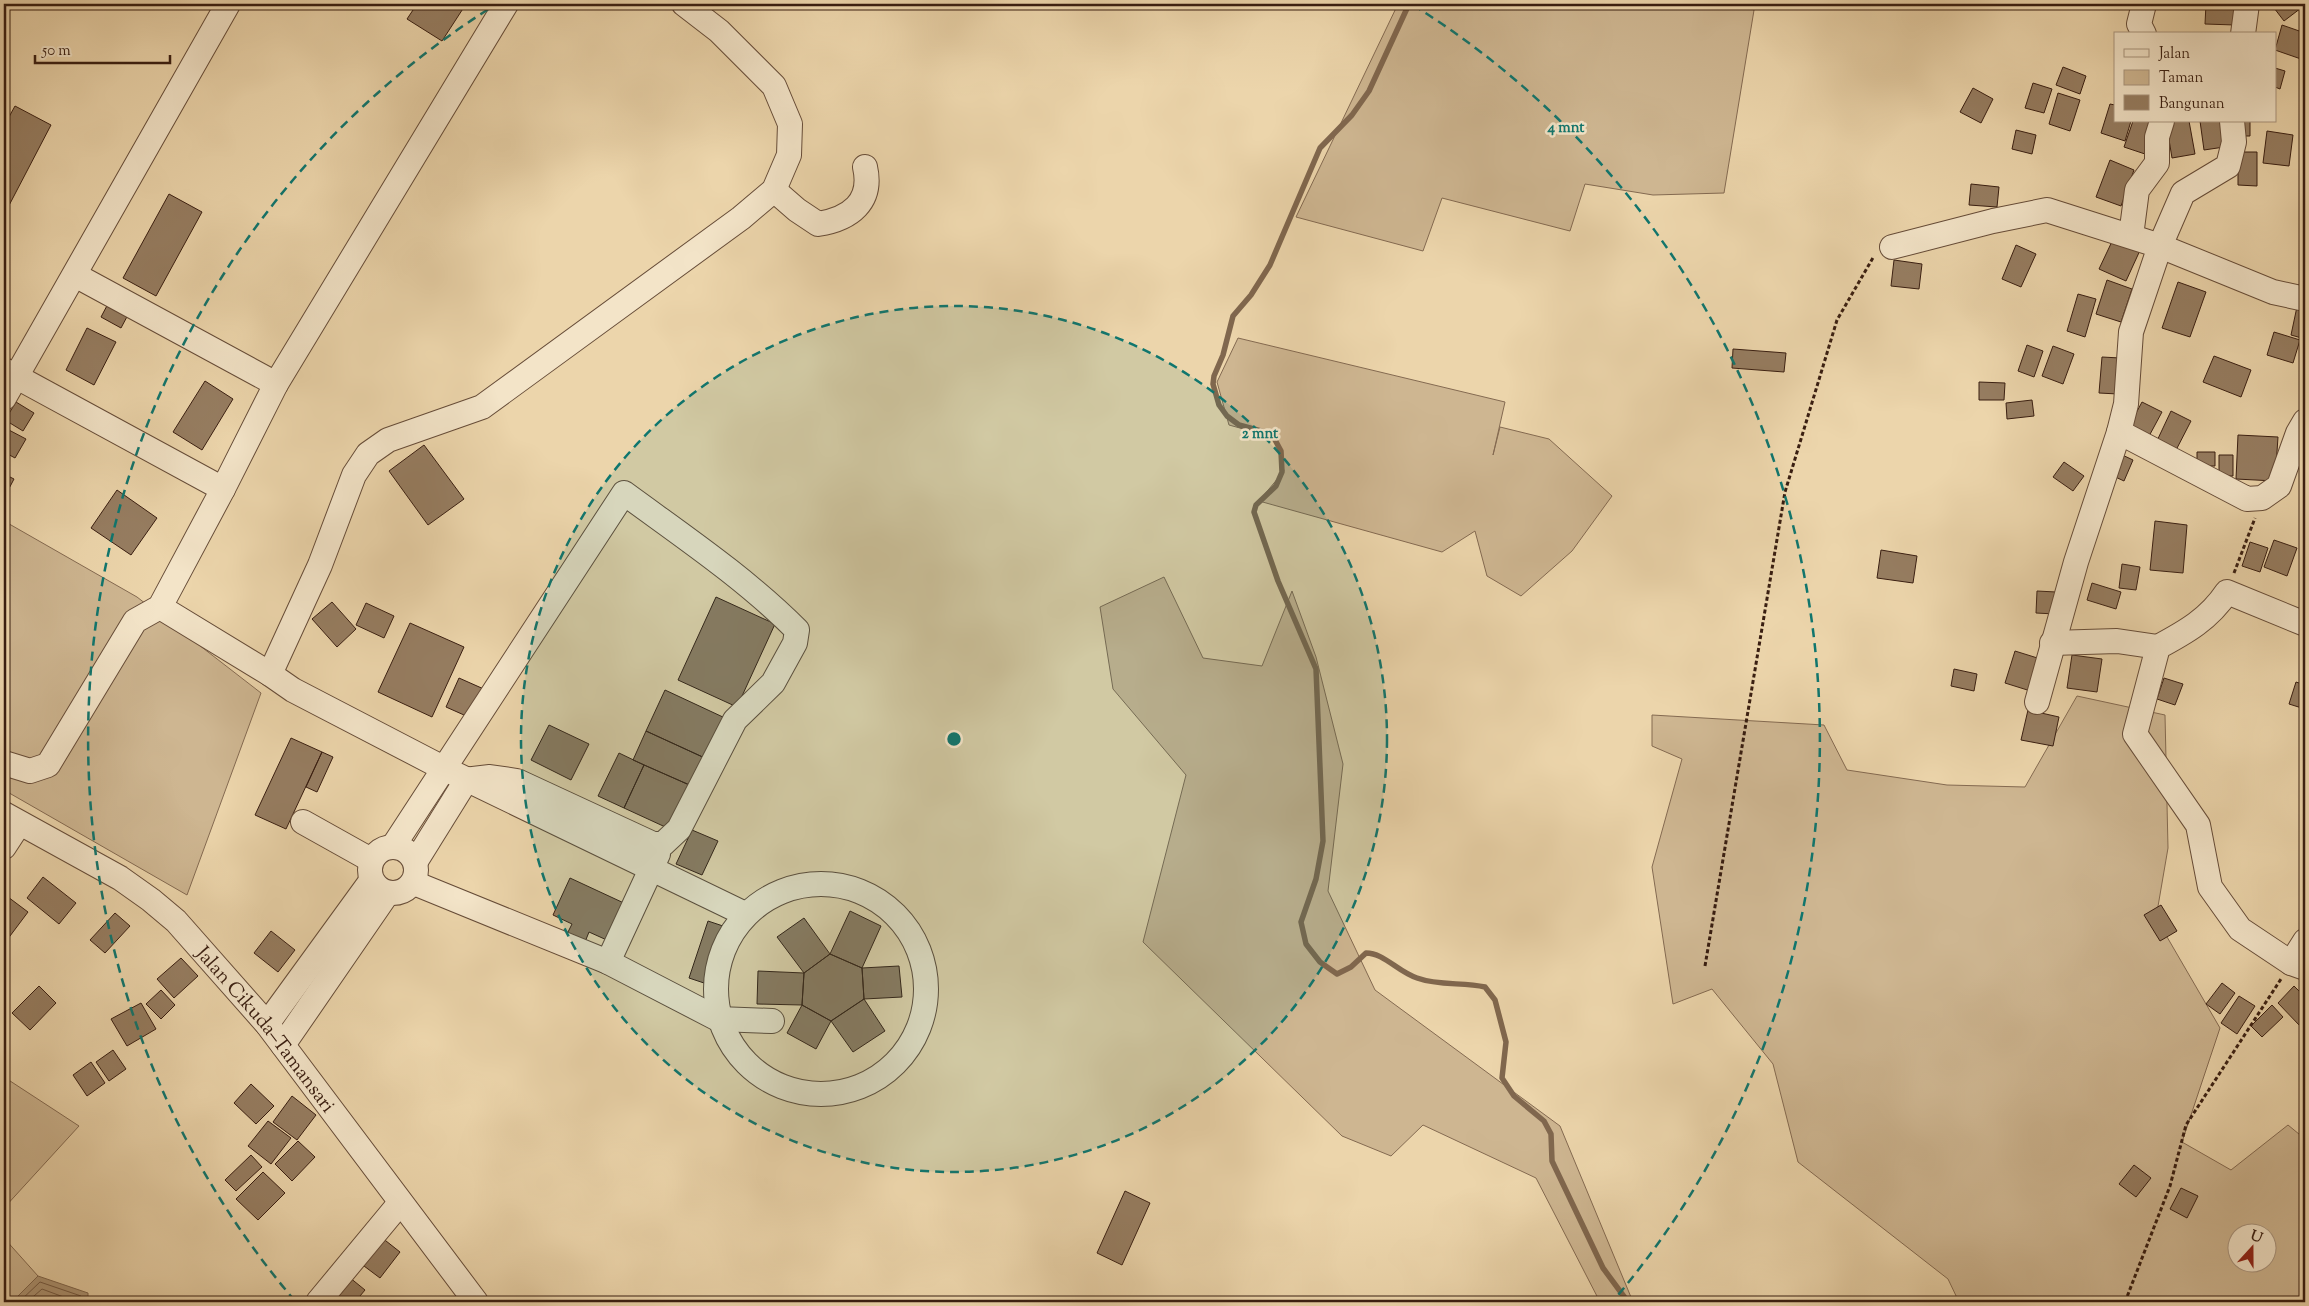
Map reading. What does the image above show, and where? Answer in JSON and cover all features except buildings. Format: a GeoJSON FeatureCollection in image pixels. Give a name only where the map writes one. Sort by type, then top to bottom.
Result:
{"type":"FeatureCollection","features":[{"type":"Feature","properties":{"kind":"street"},"geometry":{"type":"LineString","coordinates":[[4,398],[10,374],[75,275],[228,4]]}},
{"type":"Feature","properties":{"kind":"street"},"geometry":{"type":"LineString","coordinates":[[4,763],[30,772],[48,765],[134,621],[160,606],[223,489],[276,384],[506,4]]}},
{"type":"Feature","properties":{"kind":"street"},"geometry":{"type":"LineString","coordinates":[[270,674],[320,565],[354,475],[368,454],[388,440],[482,407],[741,218],[774,190],[789,155],[790,124],[774,86],[719,31],[684,4]]}},
{"type":"Feature","properties":{"kind":"street"},"geometry":{"type":"LineString","coordinates":[[2143,32],[2138,24],[2144,4]]}},
{"type":"Feature","properties":{"kind":"street"},"geometry":{"type":"LineString","coordinates":[[2243,32],[2247,4]]}},
{"type":"Feature","properties":{"kind":"street"},"geometry":{"type":"LineString","coordinates":[[2131,236],[2138,190],[2157,163],[2157,137],[2162,122]]}},
{"type":"Feature","properties":{"kind":"street"},"geometry":{"type":"LineString","coordinates":[[2037,702],[2076,562],[2119,432],[2126,404],[2131,332],[2160,246],[2183,193],[2228,166],[2234,142],[2232,122]]}},
{"type":"Feature","properties":{"kind":"street"},"geometry":{"type":"LineString","coordinates":[[774,190],[797,210],[818,224],[833,221],[853,211],[863,198],[868,182],[865,168]]}},
{"type":"Feature","properties":{"kind":"street"},"geometry":{"type":"LineString","coordinates":[[1892,247],[1993,221],[2047,210],[2160,246],[2273,292],[2305,298]]}},
{"type":"Feature","properties":{"kind":"street"},"geometry":{"type":"LineString","coordinates":[[75,275],[276,384]]}},
{"type":"Feature","properties":{"kind":"street"},"geometry":{"type":"LineString","coordinates":[[10,374],[223,489]]}},
{"type":"Feature","properties":{"kind":"street"},"geometry":{"type":"LineString","coordinates":[[2119,432],[2247,499],[2262,498],[2279,486],[2298,433],[2305,421]]}},
{"type":"Feature","properties":{"kind":"street"},"geometry":{"type":"LineString","coordinates":[[394,846],[624,493],[724,566],[777,610],[797,630],[795,643],[773,683],[735,720],[679,830],[663,844],[608,962]]}},
{"type":"Feature","properties":{"kind":"street"},"geometry":{"type":"LineString","coordinates":[[2052,643],[2117,642],[2158,647],[2183,633],[2215,609],[2226,592],[2305,624]]}},
{"type":"Feature","properties":{"kind":"street"},"geometry":{"type":"LineString","coordinates":[[160,606],[293,690],[444,769],[562,813],[653,844],[663,844]]}},
{"type":"Feature","properties":{"kind":"street"},"geometry":{"type":"LineString","coordinates":[[2158,647],[2135,734],[2198,825],[2210,887],[2240,929],[2298,965],[2305,941]]}},
{"type":"Feature","properties":{"kind":"street"},"geometry":{"type":"LineString","coordinates":[[303,822],[400,894],[415,872],[467,779]]}},
{"type":"Feature","properties":{"kind":"street"},"geometry":{"type":"LineString","coordinates":[[562,813],[651,868],[745,914]]}},
{"type":"Feature","properties":{"kind":"street"},"geometry":{"type":"LineString","coordinates":[[4,847],[11,819]]}},
{"type":"Feature","properties":{"kind":"street","name":"Jalan Cikuda–Tamansari"},"geometry":{"type":"LineString","coordinates":[[11,819],[120,878],[151,900],[176,922],[268,1024],[400,1203],[476,1302]]}},
{"type":"Feature","properties":{"kind":"street"},"geometry":{"type":"LineString","coordinates":[[284,1045],[376,878],[386,847],[394,846],[403,848],[415,872],[608,962],[718,1019],[772,1021]]}},
{"type":"Feature","properties":{"kind":"street"},"geometry":{"type":"LineString","coordinates":[[268,1024],[376,878]]}},
{"type":"Feature","properties":{"kind":"street"},"geometry":{"type":"LineString","coordinates":[[826,882],[869,893],[888,905],[916,939],[929,982],[928,1004],[912,1046],[881,1077],[840,1093],[795,1091],[755,1072],[739,1056],[718,1019],[714,1005],[718,962],[729,936],[745,914],[782,890],[826,882]]}},
{"type":"Feature","properties":{"kind":"street"},"geometry":{"type":"LineString","coordinates":[[318,1302],[400,1203]]}},
{"type":"Feature","properties":{"kind":"path"},"geometry":{"type":"LineString","coordinates":[[1705,966],[1785,492],[1837,320],[1872,258],[1892,247]]}},
{"type":"Feature","properties":{"kind":"path"},"geometry":{"type":"LineString","coordinates":[[2226,592],[2262,498]]}},
{"type":"Feature","properties":{"kind":"path"},"geometry":{"type":"LineString","coordinates":[[2125,1302],[2170,1186],[2186,1125],[2298,965]]}},
{"type":"Feature","properties":{"kind":"green space"},"geometry":{"type":"Polygon","coordinates":[[[1398,4],[1755,4],[1724,193],[1653,195],[1585,184],[1570,231],[1442,198],[1423,251],[1296,217],[1398,4]]]}},
{"type":"Feature","properties":{"kind":"green space"},"geometry":{"type":"Polygon","coordinates":[[[1238,338],[1505,402],[1493,455],[1500,427],[1549,439],[1612,496],[1572,551],[1521,596],[1487,576],[1475,531],[1442,552],[1259,501],[1284,471],[1276,438],[1229,425],[1217,382],[1238,338]]]}},
{"type":"Feature","properties":{"kind":"green space"},"geometry":{"type":"Polygon","coordinates":[[[4,521],[137,597],[261,693],[187,895],[4,790],[4,521]]]}},
{"type":"Feature","properties":{"kind":"green space"},"geometry":{"type":"Polygon","coordinates":[[[1164,577],[1203,658],[1262,666],[1292,591],[1316,657],[1343,764],[1328,891],[1375,990],[1560,1126],[1633,1302],[1600,1302],[1536,1178],[1423,1125],[1391,1156],[1342,1136],[1143,942],[1186,775],[1113,689],[1100,607],[1164,577]]]}},
{"type":"Feature","properties":{"kind":"green space"},"geometry":{"type":"Polygon","coordinates":[[[2077,696],[2165,715],[2168,848],[2156,918],[2220,1028],[2182,1142],[2231,1170],[2288,1125],[2305,1139],[2305,1302],[1959,1302],[1948,1279],[1798,1162],[1773,1064],[1712,989],[1673,1004],[1652,867],[1682,759],[1652,746],[1652,715],[1824,725],[1847,770],[1947,785],[2025,787],[2077,696]]]}},
{"type":"Feature","properties":{"kind":"green space"},"geometry":{"type":"Polygon","coordinates":[[[4,1077],[79,1126],[4,1208],[4,1077]]]}},
{"type":"Feature","properties":{"kind":"green space"},"geometry":{"type":"Polygon","coordinates":[[[4,1238],[38,1276],[12,1302],[4,1302],[4,1238]]]}},
{"type":"Feature","properties":{"kind":"water"},"geometry":{"type":"Polygon","coordinates":[[[38,1276],[88,1293],[88,1302],[12,1302],[38,1276]]]}},
{"type":"Feature","properties":{"kind":"waterway"},"geometry":{"type":"LineString","coordinates":[[1409,4],[1369,91],[1352,115],[1320,148],[1270,265],[1251,295],[1233,316],[1213,384],[1219,405],[1227,416],[1239,425],[1261,431],[1274,438],[1281,451],[1282,472],[1276,486],[1256,505],[1254,512],[1278,581],[1316,669],[1323,841],[1316,879],[1301,922],[1306,944],[1320,962],[1337,974],[1351,967],[1366,953],[1379,956],[1417,978],[1442,983],[1485,987],[1495,1000],[1506,1042],[1502,1078],[1514,1096],[1544,1121],[1551,1134],[1552,1161],[1603,1268],[1628,1302]]}}]}
